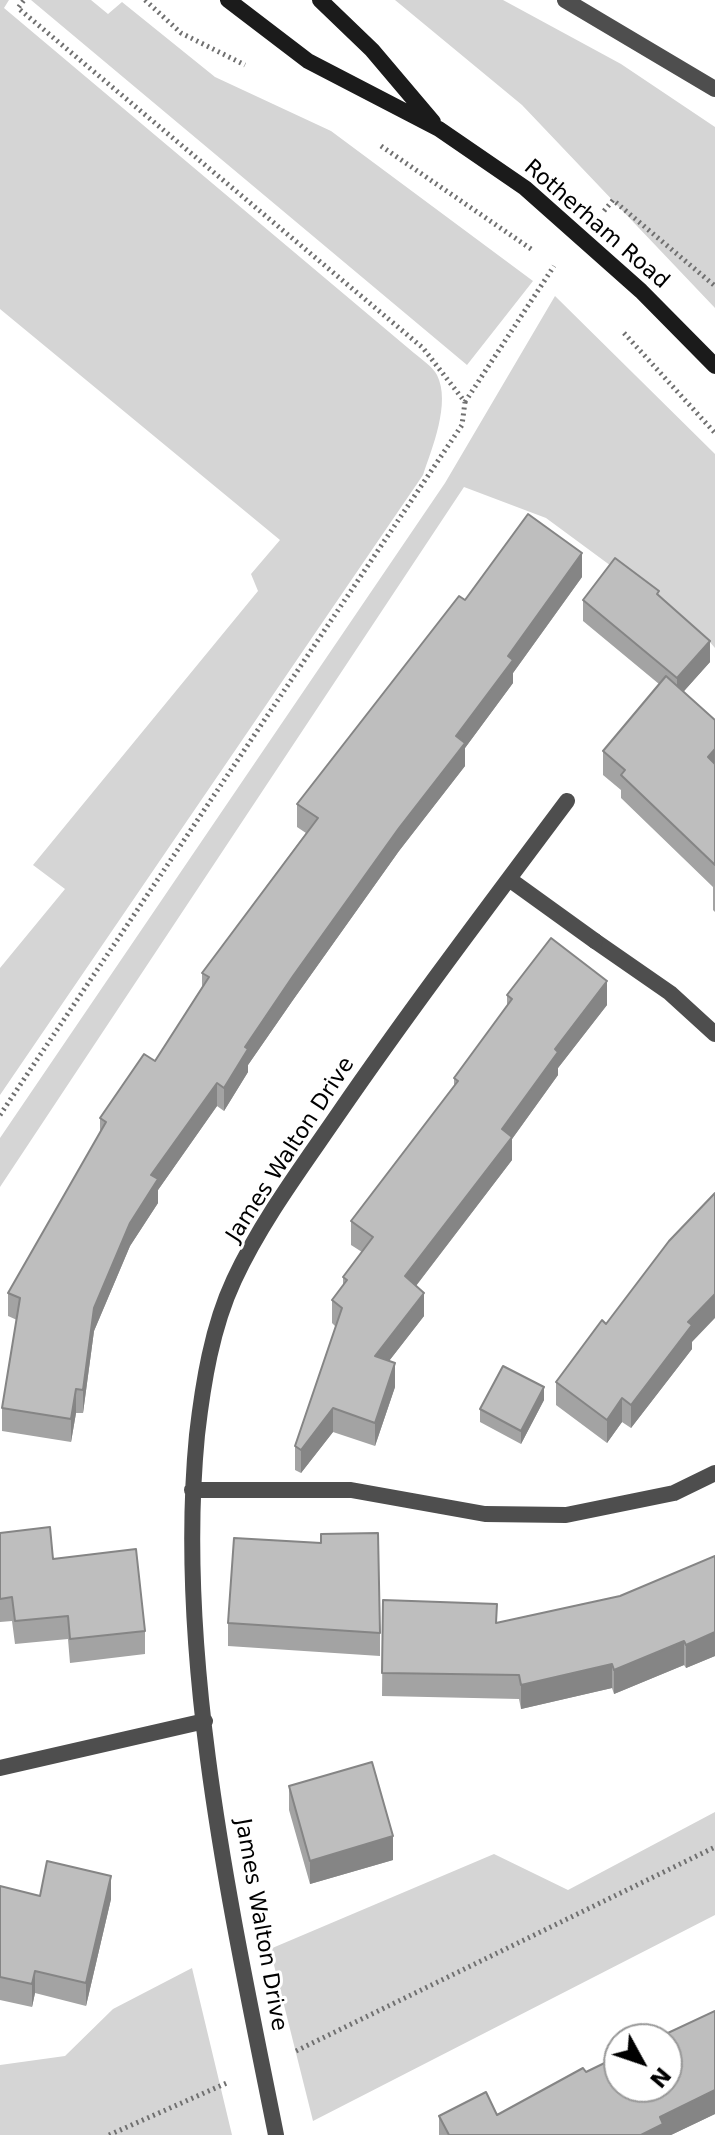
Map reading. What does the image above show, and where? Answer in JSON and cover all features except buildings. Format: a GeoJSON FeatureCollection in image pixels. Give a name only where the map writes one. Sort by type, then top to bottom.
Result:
{"type":"FeatureCollection","features":[{"type":"Feature","properties":{"kind":"main road","name":"Rotherham Road"},"geometry":{"type":"LineString","coordinates":[[228,0],[308,61],[439,129],[525,188],[581,235],[715,366]]}},
{"type":"Feature","properties":{"kind":"main road","name":"Rotherham Road"},"geometry":{"type":"LineString","coordinates":[[320,0],[372,50],[439,129]]}},
{"type":"Feature","properties":{"kind":"street"},"geometry":{"type":"LineString","coordinates":[[565,0],[715,89]]}},
{"type":"Feature","properties":{"kind":"street","name":"James Walton Drive"},"geometry":{"type":"LineString","coordinates":[[276,2135],[226,1880],[194,1613],[192,1490],[203,1379],[232,1283],[268,1216],[383,1049],[567,801]]}},
{"type":"Feature","properties":{"kind":"street"},"geometry":{"type":"LineString","coordinates":[[509,879],[670,993],[715,1034]]}},
{"type":"Feature","properties":{"kind":"street"},"geometry":{"type":"LineString","coordinates":[[192,1490],[351,1490],[485,1514],[566,1515],[674,1493],[715,1473]]}},
{"type":"Feature","properties":{"kind":"street"},"geometry":{"type":"LineString","coordinates":[[0,1768],[205,1721]]}},
{"type":"Feature","properties":{"kind":"path"},"geometry":{"type":"LineString","coordinates":[[24,0],[18,8],[423,348],[465,402]]}},
{"type":"Feature","properties":{"kind":"path"},"geometry":{"type":"LineString","coordinates":[[145,0],[181,33],[247,66]]}},
{"type":"Feature","properties":{"kind":"path"},"geometry":{"type":"LineString","coordinates":[[376,143],[566,276]]}},
{"type":"Feature","properties":{"kind":"path"},"geometry":{"type":"LineString","coordinates":[[581,235],[613,200],[715,286]]}},
{"type":"Feature","properties":{"kind":"path"},"geometry":{"type":"LineString","coordinates":[[0,1115],[462,425],[465,402],[555,266]]}},
{"type":"Feature","properties":{"kind":"path"},"geometry":{"type":"LineString","coordinates":[[622,331],[715,433]]}},
{"type":"Feature","properties":{"kind":"path"},"geometry":{"type":"LineString","coordinates":[[109,2135],[262,2067],[715,1847]]}},
{"type":"Feature","properties":{"kind":"shaded area"},"geometry":{"type":"Polygon","coordinates":[[[0,0],[9,0],[4,8],[430,366],[441,386],[442,399],[439,425],[423,475],[0,1095],[0,968],[65,889],[33,865],[258,591],[251,574],[280,540],[0,309],[0,0]]]}},
{"type":"Feature","properties":{"kind":"shaded area"},"geometry":{"type":"Polygon","coordinates":[[[31,0],[91,0],[108,14],[122,2],[215,77],[331,131],[533,281],[467,365],[31,0]]]}},
{"type":"Feature","properties":{"kind":"shaded area"},"geometry":{"type":"Polygon","coordinates":[[[395,0],[503,0],[621,64],[715,127],[715,308],[522,105],[395,0]]]}},
{"type":"Feature","properties":{"kind":"shaded area"},"geometry":{"type":"Polygon","coordinates":[[[555,296],[715,454],[715,648],[702,633],[546,518],[464,487],[0,1187],[0,1138],[445,483],[555,296]]]}},
{"type":"Feature","properties":{"kind":"shaded area"},"geometry":{"type":"Polygon","coordinates":[[[715,1812],[715,1915],[313,2121],[270,1949],[494,1854],[568,1890],[715,1812]]]}},
{"type":"Feature","properties":{"kind":"shaded area"},"geometry":{"type":"Polygon","coordinates":[[[192,1968],[232,2135],[0,2135],[0,2065],[65,2056],[113,2009],[192,1968]]]}}]}
